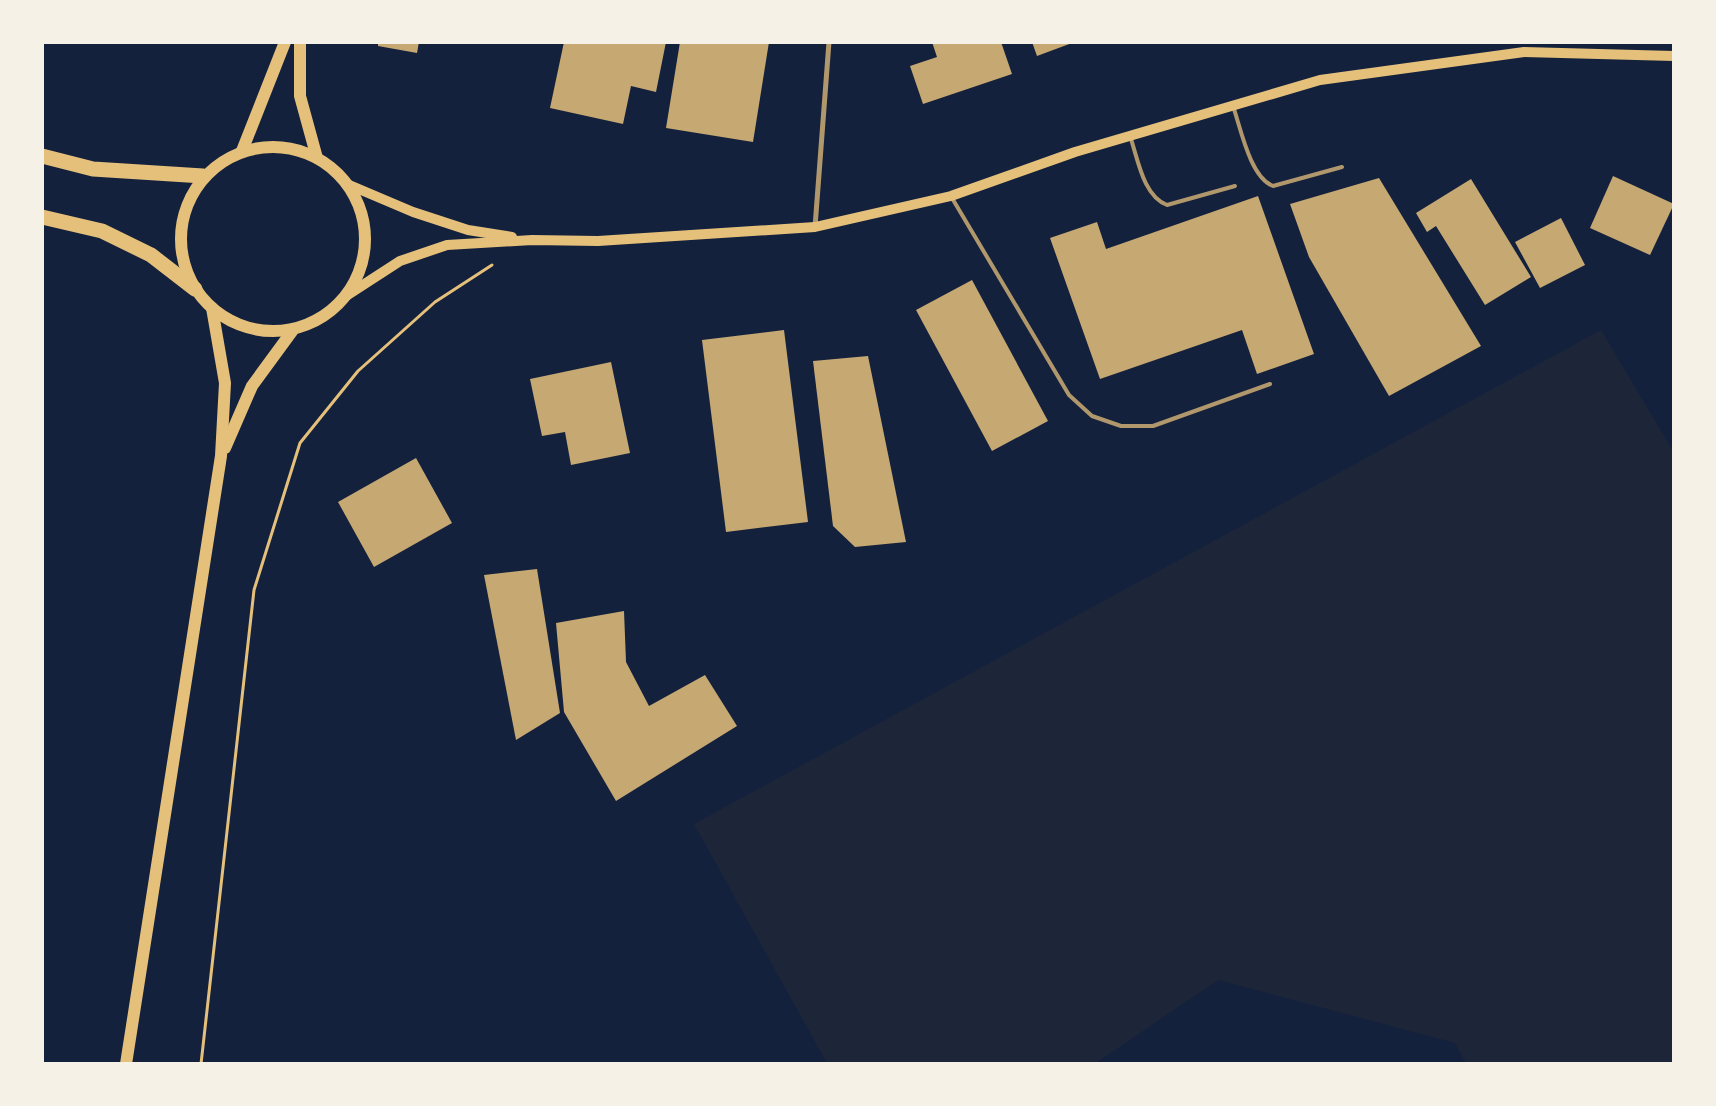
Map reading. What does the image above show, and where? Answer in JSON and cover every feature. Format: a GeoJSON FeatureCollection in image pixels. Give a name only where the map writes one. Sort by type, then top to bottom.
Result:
{"type":"FeatureCollection","features":[{"type":"Feature","properties":{"kind":"highway"},"geometry":{"type":"LineString","coordinates":[[42,156],[93,169],[203,176]]}},
{"type":"Feature","properties":{"kind":"highway"},"geometry":{"type":"LineString","coordinates":[[46,220],[102,231],[151,255],[195,289]]}},
{"type":"Feature","properties":{"kind":"main road"},"geometry":{"type":"LineString","coordinates":[[242,150],[286,42]]}},
{"type":"Feature","properties":{"kind":"main road"},"geometry":{"type":"LineString","coordinates":[[300,42],[300,96],[317,158]]}},
{"type":"Feature","properties":{"kind":"main road"},"geometry":{"type":"LineString","coordinates":[[532,240],[468,230],[413,212],[347,184],[317,158],[279,146],[242,150],[203,176],[182,217],[181,257],[195,289],[212,308],[228,321],[258,331],[293,330],[322,318],[346,296],[400,261],[448,245],[532,240],[598,241],[814,227],[951,196],[1075,152],[1320,80],[1524,52],[1674,56]]}},
{"type":"Feature","properties":{"kind":"main road"},"geometry":{"type":"LineString","coordinates":[[346,296],[357,276],[365,245],[362,213],[347,184]]}},
{"type":"Feature","properties":{"kind":"main road"},"geometry":{"type":"LineString","coordinates":[[126,1064],[221,456],[224,383],[212,308]]}},
{"type":"Feature","properties":{"kind":"main road"},"geometry":{"type":"LineString","coordinates":[[221,456],[252,386],[293,330]]}},
{"type":"Feature","properties":{"kind":"street"},"geometry":{"type":"LineString","coordinates":[[814,227],[829,42]]}},
{"type":"Feature","properties":{"kind":"lane"},"geometry":{"type":"LineString","coordinates":[[1233,106],[1256,172],[1264,182],[1273,186],[1342,167]]}},
{"type":"Feature","properties":{"kind":"lane"},"geometry":{"type":"LineString","coordinates":[[1130,136],[1149,192],[1157,201],[1167,205],[1235,186]]}},
{"type":"Feature","properties":{"kind":"lane"},"geometry":{"type":"LineString","coordinates":[[951,196],[1069,395],[1092,416],[1121,426],[1153,426],[1270,384]]}},
{"type":"Feature","properties":{"kind":"path"},"geometry":{"type":"LineString","coordinates":[[201,1064],[254,590],[300,443],[358,371],[435,302],[532,240]]}},
{"type":"Feature","properties":{"kind":"shaded area"},"geometry":{"type":"Polygon","coordinates":[[[1601,330],[1673,451],[1673,1063],[1466,1063],[1455,1043],[1218,980],[1096,1063],[827,1063],[694,824],[1601,330]]]}},
{"type":"Feature","properties":{"kind":"building"},"geometry":{"type":"Polygon","coordinates":[[[378,42],[419,42],[417,53],[378,46],[378,42]]]}},
{"type":"Feature","properties":{"kind":"building"},"geometry":{"type":"Polygon","coordinates":[[[564,42],[666,42],[656,92],[631,86],[623,124],[550,108],[564,42]]]}},
{"type":"Feature","properties":{"kind":"building"},"geometry":{"type":"Polygon","coordinates":[[[680,42],[769,42],[753,142],[666,128],[680,42]]]}},
{"type":"Feature","properties":{"kind":"building"},"geometry":{"type":"Polygon","coordinates":[[[932,42],[1001,42],[1012,74],[923,104],[910,66],[937,57],[932,42]]]}},
{"type":"Feature","properties":{"kind":"building"},"geometry":{"type":"Polygon","coordinates":[[[1032,42],[1072,42],[1072,43],[1037,56],[1032,42]]]}},
{"type":"Feature","properties":{"kind":"building"},"geometry":{"type":"Polygon","coordinates":[[[1613,176],[1674,204],[1650,255],[1590,228],[1613,176]]]}},
{"type":"Feature","properties":{"kind":"building"},"geometry":{"type":"Polygon","coordinates":[[[1379,178],[1481,346],[1389,396],[1309,257],[1290,204],[1379,178]]]}},
{"type":"Feature","properties":{"kind":"building"},"geometry":{"type":"Polygon","coordinates":[[[1471,179],[1531,277],[1485,305],[1436,226],[1427,232],[1416,213],[1471,179]]]}},
{"type":"Feature","properties":{"kind":"building"},"geometry":{"type":"Polygon","coordinates":[[[1258,196],[1314,354],[1257,374],[1242,330],[1100,379],[1050,238],[1097,222],[1106,249],[1258,196]]]}},
{"type":"Feature","properties":{"kind":"building"},"geometry":{"type":"Polygon","coordinates":[[[1561,218],[1585,265],[1540,288],[1515,242],[1561,218]]]}},
{"type":"Feature","properties":{"kind":"building"},"geometry":{"type":"Polygon","coordinates":[[[972,280],[1048,421],[992,451],[916,310],[972,280]]]}},
{"type":"Feature","properties":{"kind":"building"},"geometry":{"type":"Polygon","coordinates":[[[784,330],[808,522],[726,532],[702,340],[784,330]]]}},
{"type":"Feature","properties":{"kind":"building"},"geometry":{"type":"Polygon","coordinates":[[[868,356],[906,542],[855,547],[833,526],[813,361],[868,356]]]}},
{"type":"Feature","properties":{"kind":"building"},"geometry":{"type":"Polygon","coordinates":[[[611,362],[630,453],[571,465],[565,432],[542,436],[530,379],[611,362]]]}},
{"type":"Feature","properties":{"kind":"building"},"geometry":{"type":"Polygon","coordinates":[[[416,458],[452,523],[374,567],[338,502],[416,458]]]}},
{"type":"Feature","properties":{"kind":"building"},"geometry":{"type":"Polygon","coordinates":[[[537,569],[560,713],[516,740],[484,575],[537,569]]]}},
{"type":"Feature","properties":{"kind":"building"},"geometry":{"type":"Polygon","coordinates":[[[624,611],[626,662],[649,706],[705,675],[737,726],[616,801],[564,712],[556,623],[624,611]]]}}]}
